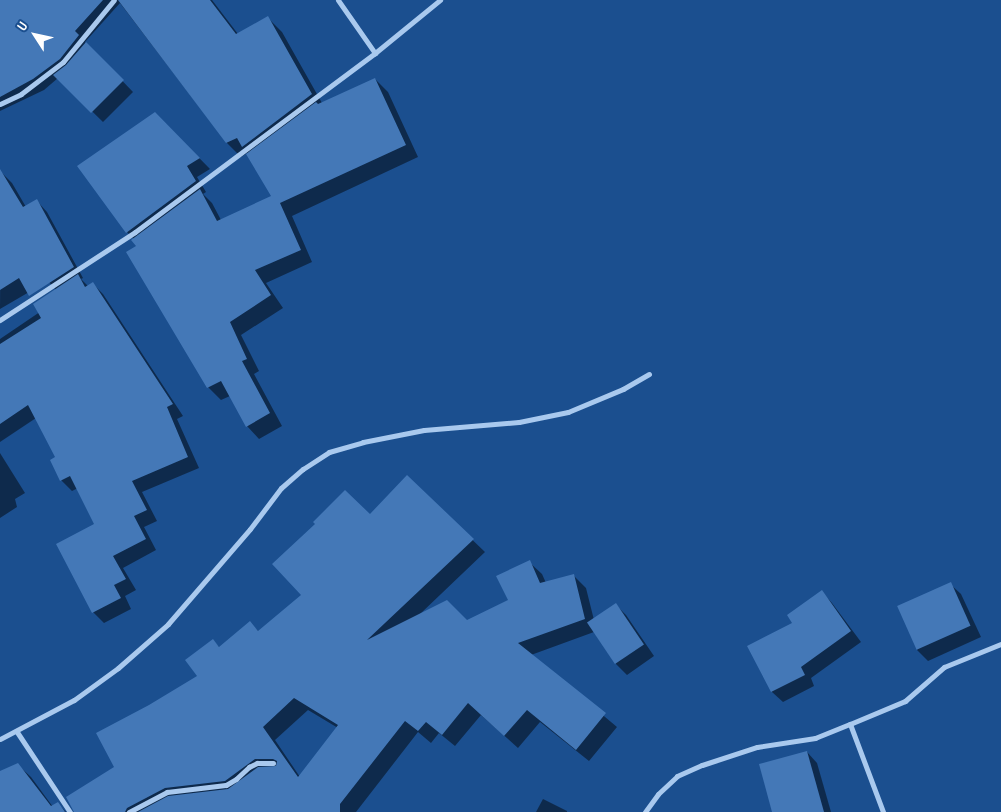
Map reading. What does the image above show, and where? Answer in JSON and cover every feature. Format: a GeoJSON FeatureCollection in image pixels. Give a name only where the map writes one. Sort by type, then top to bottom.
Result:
{"type":"FeatureCollection","features":[{"type":"Feature","properties":{"kind":"street"},"geometry":{"type":"LineString","coordinates":[[0,104],[21,94],[63,62],[114,0]]}},
{"type":"Feature","properties":{"kind":"street"},"geometry":{"type":"LineString","coordinates":[[338,0],[375,53]]}},
{"type":"Feature","properties":{"kind":"street"},"geometry":{"type":"LineString","coordinates":[[0,320],[135,232],[375,53],[440,0]]}},
{"type":"Feature","properties":{"kind":"street"},"geometry":{"type":"LineString","coordinates":[[0,739],[17,732],[74,700],[118,668],[168,624],[250,529],[281,488],[303,469],[329,452],[363,442],[424,430],[519,422],[568,412],[623,389],[650,374]]}},
{"type":"Feature","properties":{"kind":"street"},"geometry":{"type":"LineString","coordinates":[[645,812],[658,794],[676,776],[702,765],[757,747],[815,738],[850,724],[906,700],[944,667],[1001,644]]}},
{"type":"Feature","properties":{"kind":"street"},"geometry":{"type":"LineString","coordinates":[[850,724],[883,812]]}},
{"type":"Feature","properties":{"kind":"street"},"geometry":{"type":"LineString","coordinates":[[17,732],[70,812]]}},
{"type":"Feature","properties":{"kind":"street"},"geometry":{"type":"LineString","coordinates":[[130,812],[167,792],[226,784],[236,779],[248,767],[257,763],[273,763]]}},
{"type":"Feature","properties":{"kind":"building"},"geometry":{"type":"Polygon","coordinates":[[[0,0],[103,0],[75,31],[79,35],[60,59],[33,79],[0,97],[0,0]]]}},
{"type":"Feature","properties":{"kind":"building"},"geometry":{"type":"Polygon","coordinates":[[[118,0],[210,0],[236,34],[268,16],[312,94],[242,147],[237,138],[226,143],[118,0]]]}},
{"type":"Feature","properties":{"kind":"building"},"geometry":{"type":"Polygon","coordinates":[[[86,42],[124,80],[91,113],[53,75],[66,65],[86,42]]]}},
{"type":"Feature","properties":{"kind":"building"},"geometry":{"type":"Polygon","coordinates":[[[375,78],[406,145],[280,203],[301,250],[255,270],[271,295],[230,322],[247,359],[242,361],[270,413],[246,427],[221,381],[207,388],[126,252],[136,246],[131,240],[200,189],[217,221],[271,196],[246,154],[316,102],[318,104],[375,78]]]}},
{"type":"Feature","properties":{"kind":"building"},"geometry":{"type":"Polygon","coordinates":[[[155,112],[200,158],[187,166],[196,181],[126,233],[77,166],[155,112]]]}},
{"type":"Feature","properties":{"kind":"building"},"geometry":{"type":"Polygon","coordinates":[[[0,169],[23,207],[37,199],[74,267],[29,296],[19,278],[0,290],[0,169]]]}},
{"type":"Feature","properties":{"kind":"building"},"geometry":{"type":"Polygon","coordinates":[[[78,274],[85,287],[93,282],[173,404],[167,407],[188,457],[132,481],[147,510],[134,516],[146,539],[113,556],[126,579],[114,585],[121,598],[92,613],[56,544],[94,524],[70,476],[60,481],[50,460],[55,457],[28,405],[0,424],[0,344],[41,318],[33,304],[78,274]]]}},
{"type":"Feature","properties":{"kind":"building"},"geometry":{"type":"Polygon","coordinates":[[[407,475],[474,539],[367,640],[447,600],[467,620],[508,600],[496,576],[530,560],[540,583],[574,574],[585,619],[518,643],[606,713],[576,750],[527,710],[504,736],[468,703],[442,735],[426,722],[418,731],[405,721],[340,804],[340,812],[138,812],[168,796],[228,789],[258,767],[276,766],[277,761],[273,759],[255,759],[225,781],[165,788],[127,808],[125,812],[74,812],[66,797],[114,767],[96,733],[149,705],[197,676],[185,660],[213,639],[219,647],[250,621],[258,631],[301,595],[272,564],[315,524],[313,522],[345,490],[370,514],[407,475]],[[294,698],[263,727],[298,777],[338,725],[294,698]]]}},
{"type":"Feature","properties":{"kind":"building"},"geometry":{"type":"Polygon","coordinates":[[[951,582],[971,626],[917,650],[897,606],[951,582]]]}},
{"type":"Feature","properties":{"kind":"building"},"geometry":{"type":"Polygon","coordinates":[[[822,590],[851,631],[801,667],[805,675],[771,692],[747,646],[792,623],[787,615],[822,590]]]}},
{"type":"Feature","properties":{"kind":"building"},"geometry":{"type":"Polygon","coordinates":[[[616,603],[644,644],[615,664],[587,623],[616,603]]]}},
{"type":"Feature","properties":{"kind":"building"},"geometry":{"type":"Polygon","coordinates":[[[807,751],[824,812],[772,812],[759,764],[807,751]]]}},
{"type":"Feature","properties":{"kind":"building"},"geometry":{"type":"Polygon","coordinates":[[[18,763],[51,806],[58,802],[65,812],[0,812],[0,771],[18,763]]]}}]}
